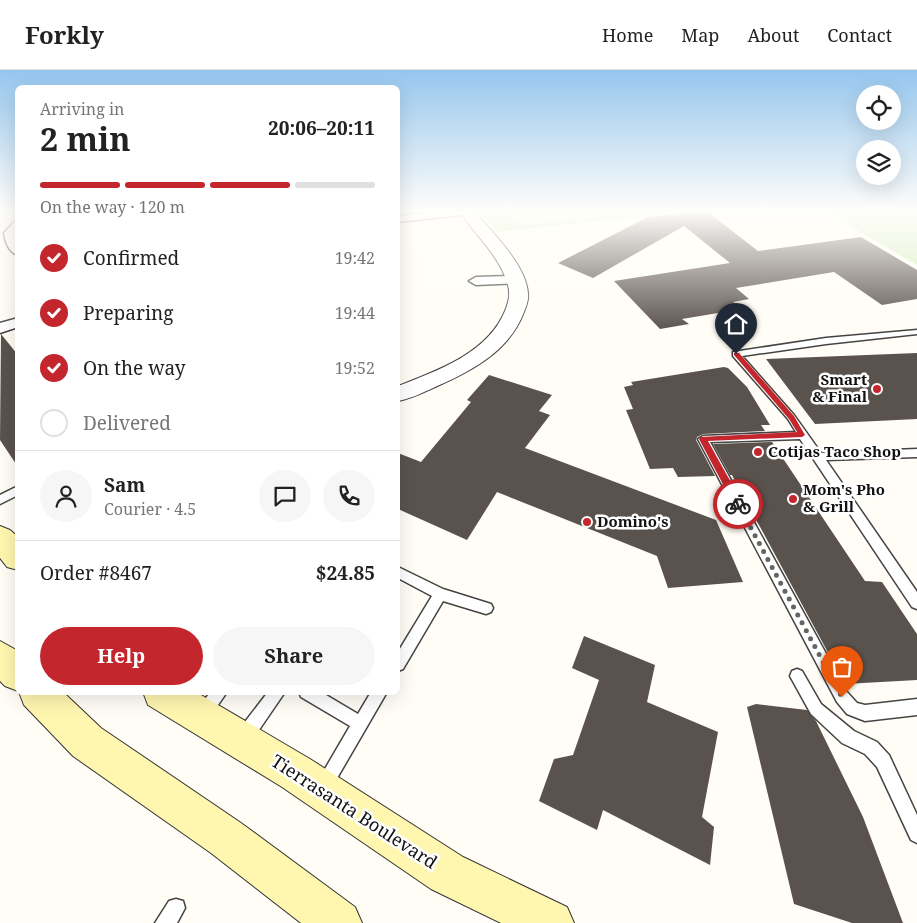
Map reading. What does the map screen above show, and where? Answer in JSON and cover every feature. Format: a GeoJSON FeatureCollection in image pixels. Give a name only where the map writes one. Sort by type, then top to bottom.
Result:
{"type":"FeatureCollection","features":[{"type":"Feature","properties":{"kind":"main road"},"geometry":{"type":"LineString","coordinates":[[0,538],[15,555]]}},
{"type":"Feature","properties":{"kind":"main road"},"geometry":{"type":"LineString","coordinates":[[40,695],[87,742],[226,838],[339,923]]}},
{"type":"Feature","properties":{"kind":"main road","name":"Tierrasanta Boulevard"},"geometry":{"type":"LineString","coordinates":[[173,695],[210,704],[242,740],[447,873],[551,923]]}},
{"type":"Feature","properties":{"kind":"street"},"geometry":{"type":"LineString","coordinates":[[400,393],[443,376],[476,358],[508,329],[514,317],[519,293],[508,266],[497,252]]}},
{"type":"Feature","properties":{"kind":"street"},"geometry":{"type":"LineString","coordinates":[[476,281],[514,280]]}},
{"type":"Feature","properties":{"kind":"street"},"geometry":{"type":"LineString","coordinates":[[0,328],[15,323]]}},
{"type":"Feature","properties":{"kind":"lane"},"geometry":{"type":"LineString","coordinates":[[917,332],[826,341],[736,354],[791,418],[917,603]]}},
{"type":"Feature","properties":{"kind":"lane"},"geometry":{"type":"LineString","coordinates":[[802,435],[703,439],[842,697],[852,708],[865,713],[917,707]]}},
{"type":"Feature","properties":{"kind":"lane"},"geometry":{"type":"LineString","coordinates":[[818,457],[917,453]]}},
{"type":"Feature","properties":{"kind":"lane"},"geometry":{"type":"LineString","coordinates":[[0,500],[15,492]]}},
{"type":"Feature","properties":{"kind":"lane"},"geometry":{"type":"LineString","coordinates":[[400,573],[440,594],[486,608]]}},
{"type":"Feature","properties":{"kind":"lane"},"geometry":{"type":"LineString","coordinates":[[400,661],[440,594]]}},
{"type":"Feature","properties":{"kind":"lane"},"geometry":{"type":"LineString","coordinates":[[797,676],[816,709],[848,737],[871,748],[883,761],[917,834]]}},
{"type":"Feature","properties":{"kind":"lane"},"geometry":{"type":"LineString","coordinates":[[242,740],[276,695]]}},
{"type":"Feature","properties":{"kind":"lane"},"geometry":{"type":"LineString","coordinates":[[311,695],[361,724]]}},
{"type":"Feature","properties":{"kind":"lane"},"geometry":{"type":"LineString","coordinates":[[321,790],[378,695]]}},
{"type":"Feature","properties":{"kind":"green space"},"geometry":{"type":"Polygon","coordinates":[[[894,252],[917,252],[917,265],[894,252]]]}},
{"type":"Feature","properties":{"kind":"building"},"geometry":{"type":"Polygon","coordinates":[[[580,252],[639,252],[593,278],[558,263],[580,252]]]}},
{"type":"Feature","properties":{"kind":"building"},"geometry":{"type":"Polygon","coordinates":[[[716,252],[886,252],[917,270],[917,299],[882,305],[834,272],[736,288],[749,299],[733,302],[742,309],[682,319],[689,324],[660,329],[614,281],[730,263],[716,252]]]}},
{"type":"Feature","properties":{"kind":"building"},"geometry":{"type":"Polygon","coordinates":[[[1,334],[15,351],[15,462],[0,440],[1,334]]]}},
{"type":"Feature","properties":{"kind":"building"},"geometry":{"type":"Polygon","coordinates":[[[917,353],[917,419],[815,424],[766,359],[917,353]]]}},
{"type":"Feature","properties":{"kind":"building"},"geometry":{"type":"Polygon","coordinates":[[[724,367],[728,368],[747,387],[770,425],[761,425],[765,431],[703,434],[697,437],[696,440],[715,476],[678,477],[673,468],[650,469],[626,410],[633,409],[624,387],[633,385],[631,382],[724,367]]]}},
{"type":"Feature","properties":{"kind":"building"},"geometry":{"type":"Polygon","coordinates":[[[489,375],[552,395],[539,411],[550,415],[525,448],[716,520],[743,582],[668,588],[657,556],[497,492],[467,540],[400,510],[400,454],[421,462],[471,402],[467,400],[489,375]]]}},
{"type":"Feature","properties":{"kind":"building"},"geometry":{"type":"Polygon","coordinates":[[[772,442],[865,581],[882,582],[917,634],[917,680],[845,684],[732,475],[730,475],[713,444],[772,442]]]}},
{"type":"Feature","properties":{"kind":"building"},"geometry":{"type":"Polygon","coordinates":[[[584,636],[655,665],[647,702],[718,732],[702,817],[714,827],[710,865],[603,810],[597,830],[539,801],[554,759],[573,755],[599,680],[572,668],[584,636]]]}},
{"type":"Feature","properties":{"kind":"building"},"geometry":{"type":"Polygon","coordinates":[[[756,704],[807,710],[816,721],[863,817],[903,923],[852,923],[794,904],[747,707],[756,704]]]}},
{"type":"Feature","properties":{"kind":"way so far"},"geometry":{"type":"LineString","coordinates":[[738,504],[842,697]]}},
{"type":"Feature","properties":{"kind":"place","name":"Smart & Final"},"geometry":{"type":"Point","coordinates":[877,389]}},
{"type":"Feature","properties":{"kind":"place","name":"Cotijas Taco Shop"},"geometry":{"type":"Point","coordinates":[758,452]}},
{"type":"Feature","properties":{"kind":"place","name":"Mom's Pho & Grill"},"geometry":{"type":"Point","coordinates":[793,499]}},
{"type":"Feature","properties":{"kind":"place","name":"Domino's"},"geometry":{"type":"Point","coordinates":[587,522]}},
{"type":"Feature","properties":{"kind":"route"},"geometry":{"type":"LineString","coordinates":[[736,354],[791,418],[802,435],[703,439],[738,504]]}}]}
